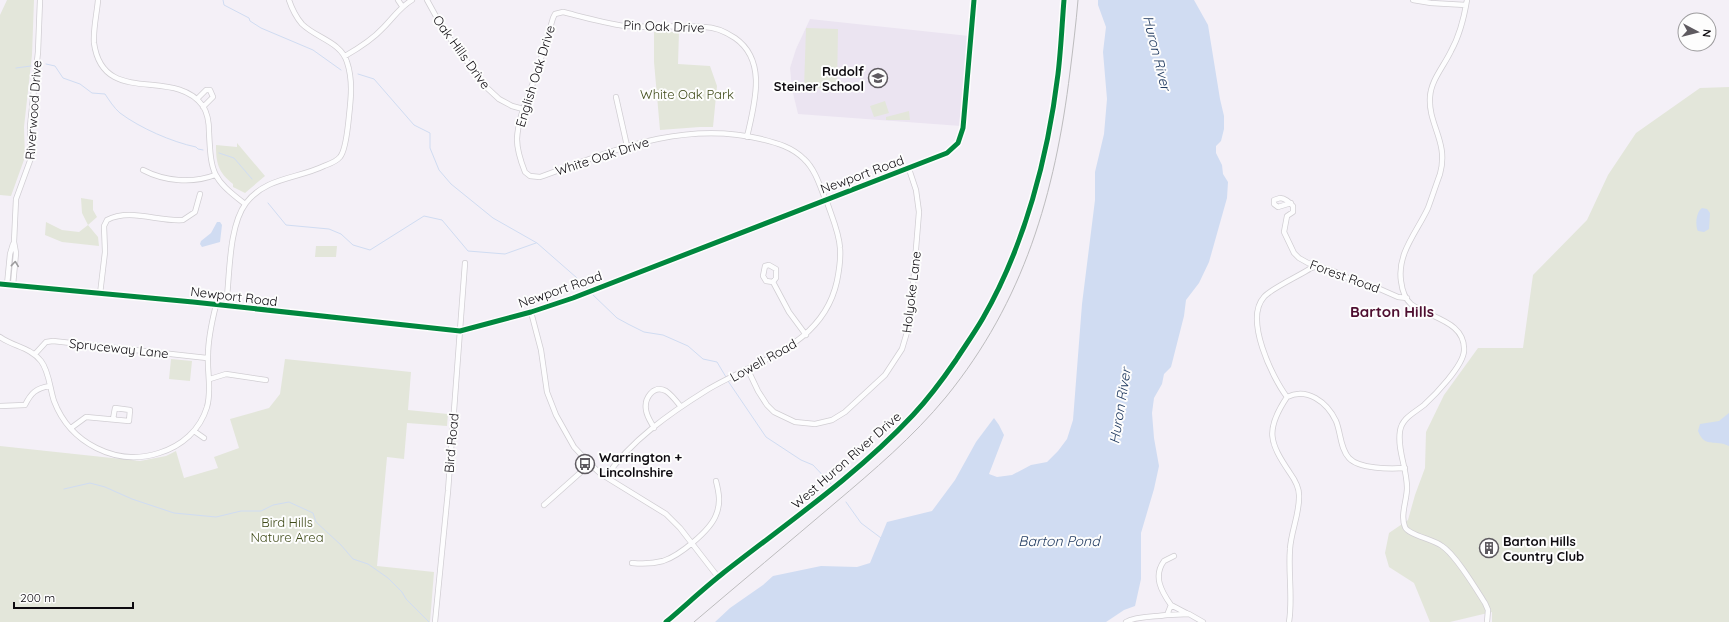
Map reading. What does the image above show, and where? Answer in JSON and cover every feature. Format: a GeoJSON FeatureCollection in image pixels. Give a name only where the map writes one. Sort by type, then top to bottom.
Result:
{"type":"FeatureCollection","features":[{"type":"Feature","properties":{"kind":"street","name":"Riverwood Drive"},"geometry":{"type":"LineString","coordinates":[[10,285],[10,254],[14,242],[16,199],[31,158],[30,126],[38,52],[40,0]]}},
{"type":"Feature","properties":{"kind":"street"},"geometry":{"type":"LineString","coordinates":[[98,0],[94,41],[97,53],[105,69],[112,76],[126,83],[179,89],[197,99],[203,107],[209,123],[211,161],[215,175],[223,186],[245,204]]}},
{"type":"Feature","properties":{"kind":"street"},"geometry":{"type":"LineString","coordinates":[[226,306],[235,230],[239,214],[245,204],[254,194],[270,183],[315,170],[341,157],[347,132],[352,82],[345,56],[331,42],[310,30],[302,23],[296,16],[289,0]]}},
{"type":"Feature","properties":{"kind":"street"},"geometry":{"type":"LineString","coordinates":[[398,0],[402,6]]}},
{"type":"Feature","properties":{"kind":"street"},"geometry":{"type":"LineString","coordinates":[[345,56],[370,40],[383,28],[402,6],[412,0]]}},
{"type":"Feature","properties":{"kind":"street","name":"Oak Hills Drive"},"geometry":{"type":"LineString","coordinates":[[427,0],[443,29],[485,86],[499,99],[512,106],[523,109]]}},
{"type":"Feature","properties":{"kind":"street","name":"Newport Road"},"geometry":{"type":"LineString","coordinates":[[0,284],[460,331],[531,312],[590,291],[825,199],[909,169],[953,149],[960,138],[964,119],[974,0]]}},
{"type":"Feature","properties":{"kind":"street","name":"West Huron River Drive"},"geometry":{"type":"LineString","coordinates":[[666,622],[718,577],[794,520],[834,487],[871,456],[902,427],[938,386],[984,317],[1017,244],[1040,172],[1056,83],[1064,0]]}},
{"type":"Feature","properties":{"kind":"street"},"geometry":{"type":"LineString","coordinates":[[1413,0],[1431,3],[1466,3],[1458,36],[1435,80],[1430,94],[1431,109],[1442,144],[1443,160],[1428,208],[1408,244],[1401,264],[1401,282],[1407,298],[1412,304],[1452,326],[1460,336],[1464,347],[1464,354],[1461,362],[1433,397],[1404,420],[1400,429],[1401,454],[1405,468],[1407,486],[1403,518],[1404,526],[1407,530],[1434,540],[1451,554],[1486,603],[1488,610],[1487,622]]}},
{"type":"Feature","properties":{"kind":"street","name":"English Oak Drive"},"geometry":{"type":"LineString","coordinates":[[540,177],[530,176],[525,172],[519,157],[517,141],[523,109],[555,14],[558,12]]}},
{"type":"Feature","properties":{"kind":"street","name":"Pin Oak Drive"},"geometry":{"type":"LineString","coordinates":[[558,12],[625,26],[669,28],[704,27],[717,29],[729,34],[739,41],[747,50],[756,72],[754,101],[747,137]]}},
{"type":"Feature","properties":{"kind":"street"},"geometry":{"type":"LineString","coordinates":[[197,99],[206,90],[210,90],[213,97],[203,107]]}},
{"type":"Feature","properties":{"kind":"street"},"geometry":{"type":"LineString","coordinates":[[616,97],[627,146]]}},
{"type":"Feature","properties":{"kind":"street","name":"White Oak Drive"},"geometry":{"type":"LineString","coordinates":[[540,177],[627,146],[660,138],[711,134],[747,137],[790,148],[806,160],[814,172],[825,199]]}},
{"type":"Feature","properties":{"kind":"street","name":"Holyoke Lane"},"geometry":{"type":"LineString","coordinates":[[748,370],[767,405],[774,412],[794,422],[815,424],[832,420],[845,412],[885,375],[902,349],[910,322],[919,212],[916,190],[909,169]]}},
{"type":"Feature","properties":{"kind":"street"},"geometry":{"type":"LineString","coordinates":[[142,170],[165,178],[203,180],[215,175]]}},
{"type":"Feature","properties":{"kind":"street"},"geometry":{"type":"LineString","coordinates":[[100,294],[105,252],[105,223],[113,217],[120,216],[183,220],[195,212],[200,194]]}},
{"type":"Feature","properties":{"kind":"street","name":"Lowell Road"},"geometry":{"type":"LineString","coordinates":[[606,477],[623,455],[654,428],[681,408],[729,378],[748,370],[806,335],[818,322],[835,292],[841,259],[840,242],[825,199]]}},
{"type":"Feature","properties":{"kind":"street","name":"Forest Road"},"geometry":{"type":"LineString","coordinates":[[1291,203],[1294,209],[1286,220],[1284,232],[1286,239],[1294,253],[1299,258],[1398,297],[1407,298]]}},
{"type":"Feature","properties":{"kind":"street","name":"Bird Road"},"geometry":{"type":"LineString","coordinates":[[435,622],[448,491],[465,263]]}},
{"type":"Feature","properties":{"kind":"street"},"geometry":{"type":"LineString","coordinates":[[1287,397],[1279,387],[1272,374],[1259,334],[1257,317],[1259,305],[1264,296],[1311,268],[1318,266]]}},
{"type":"Feature","properties":{"kind":"street"},"geometry":{"type":"LineString","coordinates":[[773,282],[789,312],[806,335]]}},
{"type":"Feature","properties":{"kind":"street"},"geometry":{"type":"LineString","coordinates":[[0,337],[27,348],[43,362],[57,408],[71,428],[84,441],[107,454],[137,458],[168,450],[181,443],[194,431],[207,407],[210,379],[207,358],[216,305]]}},
{"type":"Feature","properties":{"kind":"street"},"geometry":{"type":"LineString","coordinates":[[531,312],[542,350],[547,392],[556,415],[574,447],[590,464],[606,477],[666,514],[691,542],[718,577]]}},
{"type":"Feature","properties":{"kind":"street","name":"Spruceway Lane"},"geometry":{"type":"LineString","coordinates":[[35,354],[46,342],[53,341],[207,358]]}},
{"type":"Feature","properties":{"kind":"street"},"geometry":{"type":"LineString","coordinates":[[210,379],[226,374],[266,380]]}},
{"type":"Feature","properties":{"kind":"street"},"geometry":{"type":"LineString","coordinates":[[0,406],[25,405],[29,396],[34,391],[40,387],[50,386]]}},
{"type":"Feature","properties":{"kind":"street"},"geometry":{"type":"LineString","coordinates":[[654,428],[648,417],[645,404],[649,395],[653,391],[658,389],[665,391],[681,408]]}},
{"type":"Feature","properties":{"kind":"street"},"geometry":{"type":"LineString","coordinates":[[1289,622],[1291,604],[1290,550],[1299,496],[1298,487],[1278,456],[1272,438],[1275,418],[1287,397],[1298,392],[1308,394],[1320,401],[1332,414],[1336,421],[1346,454],[1357,464],[1405,468]]}},
{"type":"Feature","properties":{"kind":"street"},"geometry":{"type":"LineString","coordinates":[[71,428],[86,417],[129,421],[130,410],[115,408],[113,419]]}},
{"type":"Feature","properties":{"kind":"street"},"geometry":{"type":"LineString","coordinates":[[194,431],[204,438]]}},
{"type":"Feature","properties":{"kind":"street"},"geometry":{"type":"LineString","coordinates":[[544,505],[590,464]]}},
{"type":"Feature","properties":{"kind":"street"},"geometry":{"type":"LineString","coordinates":[[632,563],[643,564],[664,561],[677,554],[704,533],[716,515],[720,498],[716,481]]}},
{"type":"Feature","properties":{"kind":"street"},"geometry":{"type":"LineString","coordinates":[[1174,556],[1164,561],[1158,574],[1159,583],[1171,605],[1203,622]]}},
{"type":"Feature","properties":{"kind":"street"},"geometry":{"type":"LineString","coordinates":[[1167,615],[1171,605]]}},
{"type":"Feature","properties":{"kind":"street"},"geometry":{"type":"LineString","coordinates":[[1126,622],[1134,618],[1188,614]]}},
{"type":"Feature","properties":{"kind":"shaded area","name":"Rudolf Steiner School"},"geometry":{"type":"Polygon","coordinates":[[[810,19],[969,36],[961,126],[798,114],[792,89],[790,68],[796,49],[810,19]]]}},
{"type":"Feature","properties":{"kind":"green space"},"geometry":{"type":"Polygon","coordinates":[[[7,0],[34,0],[32,55],[24,127],[25,157],[11,196],[0,195],[0,15],[7,0]]]}},
{"type":"Feature","properties":{"kind":"green space"},"geometry":{"type":"Polygon","coordinates":[[[806,28],[838,29],[837,89],[804,88],[806,28]]]}},
{"type":"Feature","properties":{"kind":"green space","name":"White Oak Park"},"geometry":{"type":"Polygon","coordinates":[[[654,32],[679,32],[678,64],[710,66],[717,86],[713,127],[660,130],[654,62],[654,32]]]}},
{"type":"Feature","properties":{"kind":"green space","name":"Barton Hills Country Club"},"geometry":{"type":"Polygon","coordinates":[[[1729,87],[1729,622],[1492,622],[1492,612],[1450,622],[1430,622],[1414,583],[1389,567],[1385,553],[1389,533],[1408,520],[1425,468],[1426,432],[1444,395],[1478,348],[1523,348],[1533,275],[1587,220],[1608,175],[1636,133],[1700,88],[1729,87]]]}},
{"type":"Feature","properties":{"kind":"green space"},"geometry":{"type":"Polygon","coordinates":[[[885,101],[889,113],[874,117],[870,106],[885,101]]]}},
{"type":"Feature","properties":{"kind":"green space"},"geometry":{"type":"Polygon","coordinates":[[[909,111],[910,120],[886,120],[886,117],[909,111]]]}},
{"type":"Feature","properties":{"kind":"green space"},"geometry":{"type":"Polygon","coordinates":[[[237,143],[265,176],[245,193],[233,187],[233,184],[221,171],[217,162],[216,145],[237,147],[237,143]]]}},
{"type":"Feature","properties":{"kind":"green space"},"geometry":{"type":"Polygon","coordinates":[[[81,198],[93,200],[93,210],[97,217],[88,225],[82,213],[81,198]]]}},
{"type":"Feature","properties":{"kind":"green space"},"geometry":{"type":"Polygon","coordinates":[[[46,222],[62,230],[79,232],[88,225],[98,237],[99,246],[62,242],[45,235],[46,222]]]}},
{"type":"Feature","properties":{"kind":"green space"},"geometry":{"type":"Polygon","coordinates":[[[316,246],[337,246],[336,257],[315,257],[316,246]]]}},
{"type":"Feature","properties":{"kind":"green space"},"geometry":{"type":"Polygon","coordinates":[[[171,359],[192,361],[190,381],[169,379],[171,359]]]}},
{"type":"Feature","properties":{"kind":"green space","name":"Bird Hills Nature Area"},"geometry":{"type":"Polygon","coordinates":[[[285,359],[411,372],[408,410],[448,414],[447,426],[407,423],[404,459],[387,457],[377,566],[434,572],[430,622],[0,622],[0,446],[140,461],[166,456],[176,451],[184,478],[218,468],[214,457],[239,448],[230,419],[269,408],[280,394],[285,359]]]}},
{"type":"Feature","properties":{"kind":"water","name":"Barton Pond"},"geometry":{"type":"Polygon","coordinates":[[[1098,0],[1194,0],[1208,25],[1224,116],[1224,129],[1221,141],[1216,146],[1216,153],[1222,165],[1223,174],[1228,182],[1227,198],[1209,262],[1199,283],[1186,300],[1184,316],[1171,367],[1164,374],[1162,384],[1154,398],[1152,413],[1154,438],[1159,466],[1141,533],[1141,579],[1135,606],[1124,610],[1106,622],[715,622],[730,608],[763,585],[773,576],[821,566],[857,567],[870,563],[887,522],[932,511],[955,480],[976,442],[994,418],[1004,435],[989,474],[997,477],[1012,475],[1031,465],[1047,462],[1067,439],[1073,420],[1082,304],[1095,200],[1095,172],[1104,134],[1107,99],[1103,52],[1106,27],[1098,5],[1098,0]]]}},
{"type":"Feature","properties":{"kind":"water"},"geometry":{"type":"Polygon","coordinates":[[[1702,208],[1707,209],[1710,213],[1709,229],[1704,232],[1698,231],[1697,226],[1697,216],[1702,208]]]}},
{"type":"Feature","properties":{"kind":"water"},"geometry":{"type":"Polygon","coordinates":[[[217,222],[220,222],[222,225],[220,242],[202,247],[200,244],[201,241],[211,233],[217,222]]]}},
{"type":"Feature","properties":{"kind":"water"},"geometry":{"type":"Polygon","coordinates":[[[1729,413],[1729,446],[1707,442],[1701,437],[1698,431],[1700,424],[1719,421],[1729,413]]]}},
{"type":"Feature","properties":{"kind":"waterway"},"geometry":{"type":"LineString","coordinates":[[223,0],[224,5],[249,18],[250,21],[261,28],[313,50],[341,70]]}},
{"type":"Feature","properties":{"kind":"waterway"},"geometry":{"type":"LineString","coordinates":[[46,64],[55,66],[63,78],[80,84],[92,93],[105,94],[120,113],[137,124],[167,138],[203,150]]}},
{"type":"Feature","properties":{"kind":"waterway"},"geometry":{"type":"LineString","coordinates":[[16,68],[31,66]]}},
{"type":"Feature","properties":{"kind":"waterway"},"geometry":{"type":"LineString","coordinates":[[358,74],[374,79],[414,125],[430,133],[430,148],[439,170],[451,184],[493,218],[537,243],[589,290]]}},
{"type":"Feature","properties":{"kind":"waterway"},"geometry":{"type":"LineString","coordinates":[[219,153],[234,158],[252,179]]}},
{"type":"Feature","properties":{"kind":"waterway"},"geometry":{"type":"LineString","coordinates":[[268,203],[286,225],[329,229],[341,234],[353,245],[370,250],[424,216],[442,220],[468,251],[505,254],[536,243]]}},
{"type":"Feature","properties":{"kind":"waterway"},"geometry":{"type":"LineString","coordinates":[[591,293],[617,318],[644,332],[663,335],[688,346],[703,359],[717,362],[726,377]]}},
{"type":"Feature","properties":{"kind":"waterway"},"geometry":{"type":"LineString","coordinates":[[728,381],[766,437],[801,460],[813,465],[832,485]]}},
{"type":"Feature","properties":{"kind":"waterway"},"geometry":{"type":"LineString","coordinates":[[64,489],[90,483],[105,487],[132,499],[174,513],[216,517],[241,511],[261,511],[273,505],[289,502],[313,513],[316,522],[341,545],[353,559],[368,564],[388,578],[429,622]]}},
{"type":"Feature","properties":{"kind":"waterway"},"geometry":{"type":"LineString","coordinates":[[846,502],[861,523],[881,538]]}},
{"type":"Feature","properties":{"kind":"railway"},"geometry":{"type":"LineString","coordinates":[[694,622],[893,453],[946,397],[973,360],[996,323],[1016,284],[1032,244],[1045,203],[1064,117],[1078,0]]}},
{"type":"Feature","properties":{"kind":"cycle path"},"geometry":{"type":"LineString","coordinates":[[0,284],[193,302],[460,331],[531,312],[573,298],[947,153],[958,143],[963,128],[974,0]]}},
{"type":"Feature","properties":{"kind":"cycle path"},"geometry":{"type":"LineString","coordinates":[[666,622],[722,574],[845,479],[891,437],[930,395],[973,334],[998,290],[1011,261],[1023,230],[1041,168],[1054,105],[1064,0]]}},
{"type":"Feature","properties":{"kind":"place","name":"Rudolf Steiner School"},"geometry":{"type":"Point","coordinates":[878,78]}},
{"type":"Feature","properties":{"kind":"place","name":"Warrington + Lincolnshire"},"geometry":{"type":"Point","coordinates":[585,464]}},
{"type":"Feature","properties":{"kind":"place","name":"Barton Hills Country Club"},"geometry":{"type":"Point","coordinates":[1489,548]}},
{"type":"Feature","properties":{"kind":"district","name":"Barton Hills"},"geometry":{"type":"Point","coordinates":[1392,312]}},
{"type":"Feature","properties":{"kind":"water label","name":"Huron River"},"geometry":{"type":"Point","coordinates":[1157,53]}},
{"type":"Feature","properties":{"kind":"water label","name":"Huron River"},"geometry":{"type":"Point","coordinates":[1120,406]}}]}
